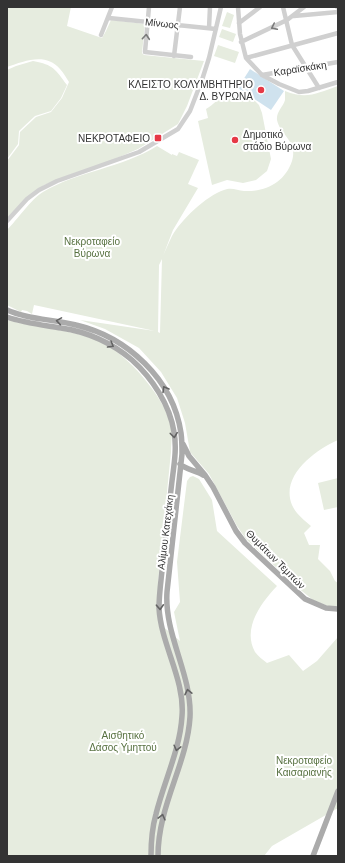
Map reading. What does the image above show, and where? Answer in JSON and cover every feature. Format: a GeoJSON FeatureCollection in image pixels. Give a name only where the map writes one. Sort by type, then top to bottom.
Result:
{"type":"FeatureCollection","features":[{"type":"Feature","properties":{"kind":"main road","name":"Αλίμου Κατεχάκη"},"geometry":{"type":"LineString","coordinates":[[7,310],[23,316],[65,322],[86,327],[114,339],[126,347],[145,363],[165,389],[177,416],[182,434],[180,478],[166,608],[169,625],[189,696],[190,718],[184,749],[161,822],[158,837],[158,856]]}},
{"type":"Feature","properties":{"kind":"main road","name":"Αλίμου Κατεχάκη"},"geometry":{"type":"LineString","coordinates":[[7,317],[23,322],[64,328],[85,333],[103,340],[126,355],[146,375],[159,393],[171,418],[174,434],[175,454],[159,609],[162,626],[182,698],[182,717],[176,752],[156,813],[151,837],[151,856]]}},
{"type":"Feature","properties":{"kind":"main road","name":"Θυμάτων Τεμπών"},"geometry":{"type":"LineString","coordinates":[[182,442],[189,456],[213,486],[236,531],[245,543],[305,599],[326,608],[338,609]]}},
{"type":"Feature","properties":{"kind":"main road"},"geometry":{"type":"LineString","coordinates":[[175,454],[181,466],[208,478]]}},
{"type":"Feature","properties":{"kind":"main road"},"geometry":{"type":"LineString","coordinates":[[180,478],[189,472],[195,471]]}},
{"type":"Feature","properties":{"kind":"main road"},"geometry":{"type":"LineString","coordinates":[[313,856],[338,791]]}},
{"type":"Feature","properties":{"kind":"street"},"geometry":{"type":"LineString","coordinates":[[101,35],[109,18],[112,7]]}},
{"type":"Feature","properties":{"kind":"street"},"geometry":{"type":"LineString","coordinates":[[149,7],[145,52],[191,57]]}},
{"type":"Feature","properties":{"kind":"street"},"geometry":{"type":"LineString","coordinates":[[174,56],[180,7]]}},
{"type":"Feature","properties":{"kind":"street"},"geometry":{"type":"LineString","coordinates":[[209,28],[210,7]]}},
{"type":"Feature","properties":{"kind":"street"},"geometry":{"type":"LineString","coordinates":[[7,220],[27,199],[39,190],[57,181],[139,152],[178,129],[186,119],[197,95],[209,58],[221,7]]}},
{"type":"Feature","properties":{"kind":"street"},"geometry":{"type":"LineString","coordinates":[[238,7],[241,42],[246,58],[262,74],[279,84],[299,92],[308,92],[338,82]]}},
{"type":"Feature","properties":{"kind":"street"},"geometry":{"type":"LineString","coordinates":[[239,23],[260,7]]}},
{"type":"Feature","properties":{"kind":"street"},"geometry":{"type":"LineString","coordinates":[[283,7],[292,45],[319,88]]}},
{"type":"Feature","properties":{"kind":"street"},"geometry":{"type":"LineString","coordinates":[[241,42],[287,20],[304,7]]}},
{"type":"Feature","properties":{"kind":"street"},"geometry":{"type":"LineString","coordinates":[[294,16],[338,12]]}},
{"type":"Feature","properties":{"kind":"street","name":"Μίνωος"},"geometry":{"type":"LineString","coordinates":[[109,18],[216,29]]}},
{"type":"Feature","properties":{"kind":"street"},"geometry":{"type":"LineString","coordinates":[[246,58],[338,33]]}},
{"type":"Feature","properties":{"kind":"street","name":"Καραϊσκάκη"},"geometry":{"type":"LineString","coordinates":[[262,74],[338,62]]}},
{"type":"Feature","properties":{"kind":"green space"},"geometry":{"type":"Polygon","coordinates":[[[7,7],[71,7],[67,26],[102,38],[111,20],[145,24],[142,53],[144,55],[204,61],[187,106],[178,124],[138,149],[103,164],[44,185],[7,218],[7,161],[19,145],[20,132],[36,117],[51,112],[62,98],[69,82],[60,69],[54,64],[42,59],[20,62],[7,67],[7,7]]]}},
{"type":"Feature","properties":{"kind":"green space"},"geometry":{"type":"Polygon","coordinates":[[[227,12],[234,15],[230,28],[222,26],[227,12]]]}},
{"type":"Feature","properties":{"kind":"green space"},"geometry":{"type":"Polygon","coordinates":[[[222,29],[236,34],[233,42],[219,37],[222,29]]]}},
{"type":"Feature","properties":{"kind":"green space"},"geometry":{"type":"Polygon","coordinates":[[[218,45],[239,52],[235,63],[214,56],[218,45]]]}},
{"type":"Feature","properties":{"kind":"green space"},"geometry":{"type":"Polygon","coordinates":[[[33,61],[53,68],[67,85],[61,98],[51,111],[35,116],[19,131],[18,144],[7,159],[7,70],[33,61]]]}},
{"type":"Feature","properties":{"kind":"green space","name":"Νεκροταφείο Βύρωνα"},"geometry":{"type":"Polygon","coordinates":[[[338,86],[338,440],[319,450],[302,465],[295,474],[291,484],[290,494],[292,505],[300,517],[311,526],[304,533],[309,545],[320,545],[318,559],[330,571],[335,581],[338,583],[338,606],[328,606],[313,600],[297,587],[246,539],[237,526],[209,474],[190,452],[185,423],[177,398],[161,372],[139,348],[105,329],[80,320],[155,331],[34,305],[32,314],[22,310],[21,312],[7,305],[7,230],[29,204],[43,192],[71,179],[129,160],[157,146],[172,155],[177,156],[179,152],[199,160],[188,184],[198,188],[173,230],[163,256],[172,236],[181,223],[210,197],[229,189],[244,191],[260,190],[274,184],[285,175],[292,161],[293,148],[281,130],[277,117],[285,100],[285,91],[293,94],[306,95],[318,93],[338,86]],[[162,259],[159,265],[158,332],[160,333],[162,259]]]}},
{"type":"Feature","properties":{"kind":"green space","name":"Δημοτικό στάδιο Βύρωνα"},"geometry":{"type":"Polygon","coordinates":[[[228,94],[250,96],[259,105],[271,159],[267,171],[256,180],[243,183],[227,180],[212,185],[198,121],[208,118],[206,109],[221,97],[228,94]]]}},
{"type":"Feature","properties":{"kind":"green space","name":"Αισθητικό Δάσος Υμηττού"},"geometry":{"type":"Polygon","coordinates":[[[7,320],[77,334],[99,341],[110,347],[122,356],[144,379],[155,392],[163,406],[169,419],[172,431],[158,582],[160,624],[180,641],[174,612],[180,602],[177,562],[187,481],[193,476],[199,479],[212,500],[217,531],[277,586],[265,600],[255,616],[252,625],[252,643],[255,652],[267,663],[289,655],[303,671],[317,661],[338,637],[338,808],[272,846],[264,856],[7,856],[7,320]]]}},
{"type":"Feature","properties":{"kind":"green space"},"geometry":{"type":"Polygon","coordinates":[[[338,478],[338,507],[324,510],[318,483],[338,478]]]}},
{"type":"Feature","properties":{"kind":"water","name":"ΚΛΕΙΣΤΟ ΚΟΛΥΜΒΗΤΗΡΙΟ Δ. ΒΥΡΩΝΑ"},"geometry":{"type":"Polygon","coordinates":[[[250,69],[284,91],[271,110],[238,88],[250,69]]]}},
{"type":"Feature","properties":{"kind":"place","name":"ΚΛΕΙΣΤΟ ΚΟΛΥΜΒΗΤΗΡΙΟ Δ. ΒΥΡΩΝΑ"},"geometry":{"type":"Point","coordinates":[261,90]}},
{"type":"Feature","properties":{"kind":"place","name":"ΝΕΚΡΟΤΑΦΕΙΟ"},"geometry":{"type":"Point","coordinates":[158,138]}},
{"type":"Feature","properties":{"kind":"place","name":"Δημοτικό στάδιο Βύρωνα"},"geometry":{"type":"Point","coordinates":[235,140]}},
{"type":"Feature","properties":{"kind":"park label","name":"Νεκροταφείο Καισαριανής"},"geometry":{"type":"Point","coordinates":[304,766]}}]}
